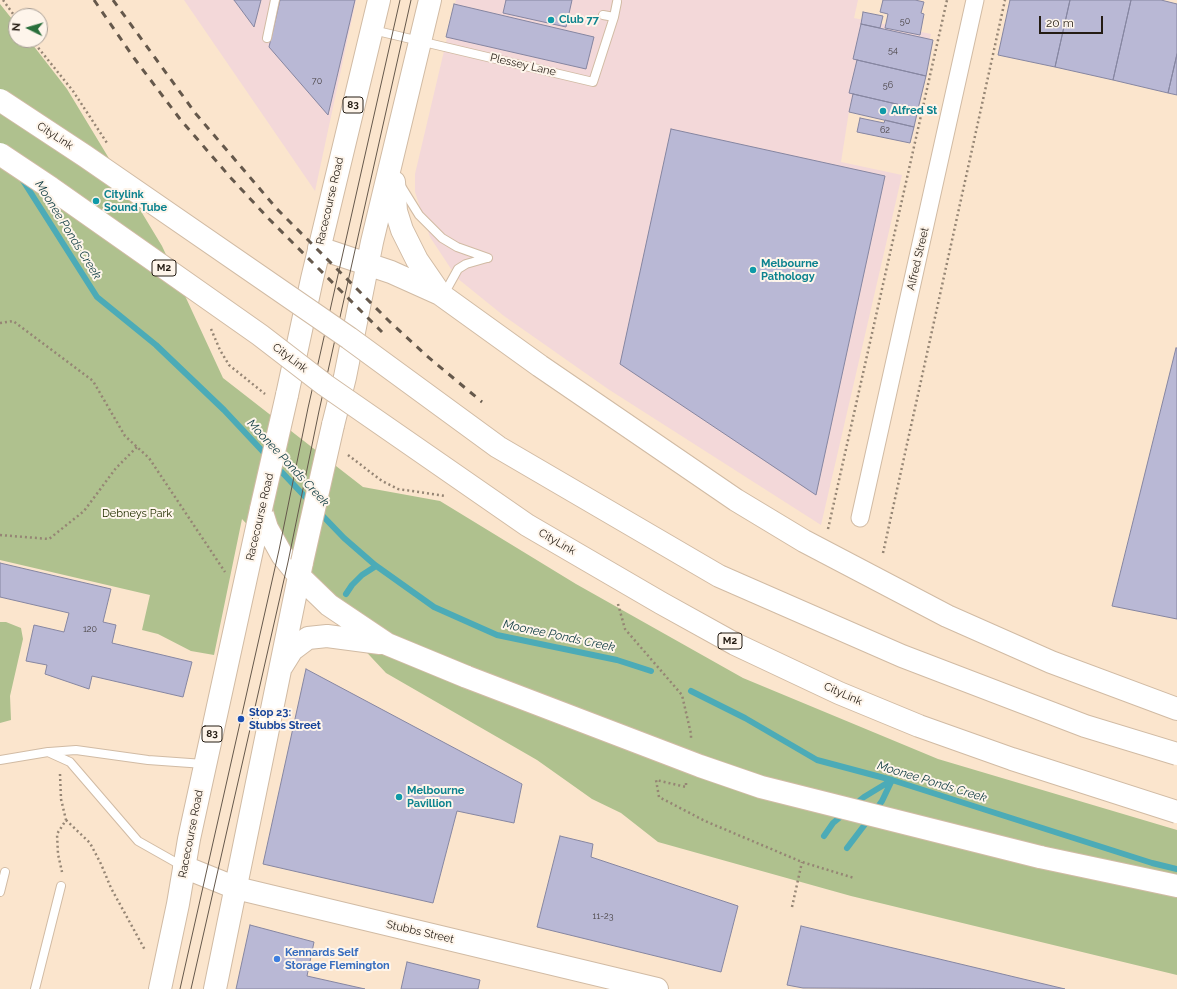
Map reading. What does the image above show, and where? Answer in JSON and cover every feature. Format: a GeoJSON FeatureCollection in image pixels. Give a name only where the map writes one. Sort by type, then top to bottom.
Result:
{"type":"FeatureCollection","features":[{"type":"Feature","properties":{"kind":"main road","name":"Racecourse Road"},"geometry":{"type":"LineString","coordinates":[[160,989],[184,867],[188,839],[261,509],[319,248],[379,0]]}},
{"type":"Feature","properties":{"kind":"main road"},"geometry":{"type":"LineString","coordinates":[[215,989],[279,672],[333,425],[345,377],[369,264],[372,242],[392,165],[430,0]]}},
{"type":"Feature","properties":{"kind":"main road","name":"CityLink"},"geometry":{"type":"LineString","coordinates":[[0,100],[85,156],[349,338],[498,448],[719,576],[902,656],[1085,726],[1177,754]]}},
{"type":"Feature","properties":{"kind":"main road","name":"CityLink"},"geometry":{"type":"LineString","coordinates":[[0,154],[51,188],[260,335],[325,384],[527,525],[661,603],[735,644],[839,693],[919,726],[1012,759],[1177,812]]}},
{"type":"Feature","properties":{"kind":"main road"},"geometry":{"type":"LineString","coordinates":[[392,165],[396,211],[402,230],[417,260],[446,298]]}},
{"type":"Feature","properties":{"kind":"main road"},"geometry":{"type":"LineString","coordinates":[[319,248],[412,280],[446,298],[736,500],[804,541],[947,616],[1051,662],[1177,709]]}},
{"type":"Feature","properties":{"kind":"main road"},"geometry":{"type":"LineString","coordinates":[[261,509],[271,536],[282,555],[301,569],[329,605],[344,628],[601,728],[761,787],[1040,858],[1177,886]]}},
{"type":"Feature","properties":{"kind":"main road"},"geometry":{"type":"LineString","coordinates":[[279,672],[288,654],[302,642],[344,628]]}},
{"type":"Feature","properties":{"kind":"main road","name":"Stubbs Street"},"geometry":{"type":"LineString","coordinates":[[184,867],[236,888],[657,989]]}},
{"type":"Feature","properties":{"kind":"street","name":"Alfred Street"},"geometry":{"type":"LineString","coordinates":[[860,518],[975,0]]}},
{"type":"Feature","properties":{"kind":"lane"},"geometry":{"type":"LineString","coordinates":[[266,38],[275,0]]}},
{"type":"Feature","properties":{"kind":"lane","name":"Plessey Lane"},"geometry":{"type":"LineString","coordinates":[[371,29],[593,82],[614,17],[617,2]]}},
{"type":"Feature","properties":{"kind":"lane"},"geometry":{"type":"LineString","coordinates":[[603,15],[614,17]]}},
{"type":"Feature","properties":{"kind":"lane"},"geometry":{"type":"LineString","coordinates":[[392,165],[404,192],[416,210],[442,238],[458,247],[488,258],[466,264],[458,269],[446,298]]}},
{"type":"Feature","properties":{"kind":"lane"},"geometry":{"type":"LineString","coordinates":[[0,760],[48,752],[76,750],[148,760],[205,764]]}},
{"type":"Feature","properties":{"kind":"lane"},"geometry":{"type":"LineString","coordinates":[[48,752],[70,762],[138,841],[184,867]]}},
{"type":"Feature","properties":{"kind":"lane"},"geometry":{"type":"LineString","coordinates":[[0,892],[5,872]]}},
{"type":"Feature","properties":{"kind":"lane"},"geometry":{"type":"LineString","coordinates":[[35,989],[61,886]]}},
{"type":"Feature","properties":{"kind":"path"},"geometry":{"type":"LineString","coordinates":[[828,528],[947,0]]}},
{"type":"Feature","properties":{"kind":"path"},"geometry":{"type":"LineString","coordinates":[[883,553],[1005,0]]}},
{"type":"Feature","properties":{"kind":"path"},"geometry":{"type":"LineString","coordinates":[[0,323],[13,321],[93,381],[125,436],[149,458],[232,582],[243,591]]}},
{"type":"Feature","properties":{"kind":"path"},"geometry":{"type":"LineString","coordinates":[[0,535],[49,539],[84,511],[116,468],[137,447]]}},
{"type":"Feature","properties":{"kind":"path"},"geometry":{"type":"LineString","coordinates":[[617,600],[625,629],[682,695],[691,734],[690,741]]}},
{"type":"Feature","properties":{"kind":"path"},"geometry":{"type":"LineString","coordinates":[[60,774],[61,799],[66,820],[90,843],[111,888],[148,956]]}},
{"type":"Feature","properties":{"kind":"path"},"geometry":{"type":"LineString","coordinates":[[687,780],[686,787],[656,780],[659,797],[706,820],[802,862],[854,878]]}},
{"type":"Feature","properties":{"kind":"path"},"geometry":{"type":"LineString","coordinates":[[61,886],[62,872],[58,854],[57,834],[66,820]]}},
{"type":"Feature","properties":{"kind":"path"},"geometry":{"type":"LineString","coordinates":[[792,907],[802,862]]}},
{"type":"Feature","properties":{"kind":"shaded area"},"geometry":{"type":"Polygon","coordinates":[[[184,0],[356,0],[315,191],[184,0]]]}},
{"type":"Feature","properties":{"kind":"shaded area"},"geometry":{"type":"Polygon","coordinates":[[[456,0],[858,0],[854,18],[931,34],[913,107],[850,105],[841,162],[902,175],[821,525],[608,389],[504,316],[457,278],[430,237],[415,192],[415,174],[456,0]]]}},
{"type":"Feature","properties":{"kind":"green space","name":"Debneys Park"},"geometry":{"type":"Polygon","coordinates":[[[0,4],[8,14],[8,48],[35,48],[67,89],[162,246],[223,378],[363,487],[440,501],[576,584],[743,678],[938,759],[1177,830],[1177,975],[851,896],[658,842],[621,813],[592,799],[537,760],[386,673],[242,519],[214,655],[191,651],[158,634],[142,630],[150,595],[0,560],[0,4]]]}},
{"type":"Feature","properties":{"kind":"green space"},"geometry":{"type":"Polygon","coordinates":[[[0,622],[6,622],[21,628],[23,639],[10,696],[11,720],[0,723],[0,622]]]}},
{"type":"Feature","properties":{"kind":"building"},"geometry":{"type":"Polygon","coordinates":[[[234,0],[261,0],[254,27],[234,0]]]}},
{"type":"Feature","properties":{"kind":"building"},"geometry":{"type":"Polygon","coordinates":[[[280,0],[355,0],[328,115],[269,47],[280,0]]]}},
{"type":"Feature","properties":{"kind":"building","name":"Club 77"},"geometry":{"type":"Polygon","coordinates":[[[506,0],[572,0],[566,27],[503,13],[506,0]]]}},
{"type":"Feature","properties":{"kind":"building"},"geometry":{"type":"Polygon","coordinates":[[[883,0],[915,0],[924,2],[921,13],[924,14],[920,35],[885,28],[888,14],[880,12],[883,0]]]}},
{"type":"Feature","properties":{"kind":"building"},"geometry":{"type":"Polygon","coordinates":[[[1010,0],[1070,0],[1055,67],[998,55],[1010,0]]]}},
{"type":"Feature","properties":{"kind":"building"},"geometry":{"type":"Polygon","coordinates":[[[1070,0],[1131,0],[1113,80],[1055,67],[1070,0]]]}},
{"type":"Feature","properties":{"kind":"building"},"geometry":{"type":"Polygon","coordinates":[[[1131,0],[1161,0],[1177,4],[1177,54],[1168,93],[1113,80],[1131,0]]]}},
{"type":"Feature","properties":{"kind":"building"},"geometry":{"type":"Polygon","coordinates":[[[454,4],[594,37],[586,69],[446,37],[454,4]]]}},
{"type":"Feature","properties":{"kind":"building"},"geometry":{"type":"Polygon","coordinates":[[[863,12],[883,16],[880,28],[861,24],[863,12]]]}},
{"type":"Feature","properties":{"kind":"building"},"geometry":{"type":"Polygon","coordinates":[[[861,24],[933,40],[926,76],[853,59],[861,24]]]}},
{"type":"Feature","properties":{"kind":"building"},"geometry":{"type":"Polygon","coordinates":[[[1177,54],[1177,95],[1168,93],[1177,54]]]}},
{"type":"Feature","properties":{"kind":"building"},"geometry":{"type":"Polygon","coordinates":[[[857,60],[926,76],[918,109],[849,93],[857,60]]]}},
{"type":"Feature","properties":{"kind":"building","name":"Alfred St"},"geometry":{"type":"Polygon","coordinates":[[[853,94],[918,109],[914,127],[849,112],[853,94]]]}},
{"type":"Feature","properties":{"kind":"building"},"geometry":{"type":"Polygon","coordinates":[[[860,118],[884,123],[885,120],[914,127],[910,143],[857,132],[860,118]]]}},
{"type":"Feature","properties":{"kind":"building","name":"Melbourne Pathology"},"geometry":{"type":"Polygon","coordinates":[[[671,129],[885,176],[816,495],[620,364],[671,129]]]}},
{"type":"Feature","properties":{"kind":"building"},"geometry":{"type":"Polygon","coordinates":[[[1177,348],[1177,619],[1112,606],[1177,348]]]}},
{"type":"Feature","properties":{"kind":"building"},"geometry":{"type":"Polygon","coordinates":[[[0,563],[111,589],[103,622],[116,625],[112,643],[192,662],[183,697],[92,676],[89,689],[45,674],[47,665],[26,661],[34,625],[64,632],[69,613],[0,597],[0,563]]]}},
{"type":"Feature","properties":{"kind":"building","name":"Melbourne Pavillion"},"geometry":{"type":"Polygon","coordinates":[[[306,669],[522,784],[514,823],[457,811],[433,903],[263,864],[306,669]]]}},
{"type":"Feature","properties":{"kind":"building"},"geometry":{"type":"Polygon","coordinates":[[[560,836],[593,844],[591,857],[738,906],[721,972],[537,927],[560,836]]]}},
{"type":"Feature","properties":{"kind":"building","name":"Kennards Self Storage Flemington"},"geometry":{"type":"Polygon","coordinates":[[[250,925],[314,942],[307,976],[365,989],[236,989],[250,925]]]}},
{"type":"Feature","properties":{"kind":"building"},"geometry":{"type":"Polygon","coordinates":[[[801,926],[1065,989],[803,988],[787,985],[801,926]]]}},
{"type":"Feature","properties":{"kind":"building","name":"Kennards Self Storage Flemington"},"geometry":{"type":"Polygon","coordinates":[[[407,962],[480,980],[478,989],[401,989],[407,962]]]}},
{"type":"Feature","properties":{"kind":"waterway","name":"Moonee Ponds Creek"},"geometry":{"type":"LineString","coordinates":[[22,179],[97,297],[156,345],[224,410],[268,457]]}},
{"type":"Feature","properties":{"kind":"waterway","name":"Moonee Ponds Creek"},"geometry":{"type":"LineString","coordinates":[[276,466],[311,503]]}},
{"type":"Feature","properties":{"kind":"waterway","name":"Moonee Ponds Creek"},"geometry":{"type":"LineString","coordinates":[[318,511],[344,538],[375,565],[434,607],[497,635],[617,660],[651,671]]}},
{"type":"Feature","properties":{"kind":"waterway"},"geometry":{"type":"LineString","coordinates":[[346,594],[352,585],[362,575],[376,566]]}},
{"type":"Feature","properties":{"kind":"waterway","name":"Moonee Ponds Creek"},"geometry":{"type":"LineString","coordinates":[[691,691],[745,718],[817,760],[892,780],[1152,863],[1177,869]]}},
{"type":"Feature","properties":{"kind":"waterway"},"geometry":{"type":"LineString","coordinates":[[854,805],[892,780]]}},
{"type":"Feature","properties":{"kind":"waterway"},"geometry":{"type":"LineString","coordinates":[[874,812],[882,801],[892,780]]}},
{"type":"Feature","properties":{"kind":"waterway"},"geometry":{"type":"LineString","coordinates":[[824,836],[833,823],[845,813]]}},
{"type":"Feature","properties":{"kind":"waterway"},"geometry":{"type":"LineString","coordinates":[[847,848],[869,819]]}},
{"type":"Feature","properties":{"kind":"tram line"},"geometry":{"type":"LineString","coordinates":[[180,989],[279,550],[308,408],[400,0]]}},
{"type":"Feature","properties":{"kind":"tram line"},"geometry":{"type":"LineString","coordinates":[[191,989],[288,562],[319,411],[411,0]]}},
{"type":"Feature","properties":{"kind":"railway"},"geometry":{"type":"LineString","coordinates":[[94,0],[134,58],[180,119],[230,177],[268,218],[382,332]]}},
{"type":"Feature","properties":{"kind":"railway"},"geometry":{"type":"LineString","coordinates":[[113,0],[196,114],[277,209],[389,321],[427,356],[482,402]]}},
{"type":"Feature","properties":{"kind":"place","name":"Club 77"},"geometry":{"type":"Point","coordinates":[551,20]}},
{"type":"Feature","properties":{"kind":"place","name":"Alfred St"},"geometry":{"type":"Point","coordinates":[883,111]}},
{"type":"Feature","properties":{"kind":"place","name":"Citylink Sound Tube"},"geometry":{"type":"Point","coordinates":[96,201]}},
{"type":"Feature","properties":{"kind":"place","name":"Melbourne Pathology"},"geometry":{"type":"Point","coordinates":[753,270]}},
{"type":"Feature","properties":{"kind":"place","name":"Stop 23: Stubbs Street"},"geometry":{"type":"Point","coordinates":[241,719]}},
{"type":"Feature","properties":{"kind":"place","name":"Melbourne Pavillion"},"geometry":{"type":"Point","coordinates":[399,797]}},
{"type":"Feature","properties":{"kind":"place","name":"Kennards Self Storage Flemington"},"geometry":{"type":"Point","coordinates":[277,959]}}]}
